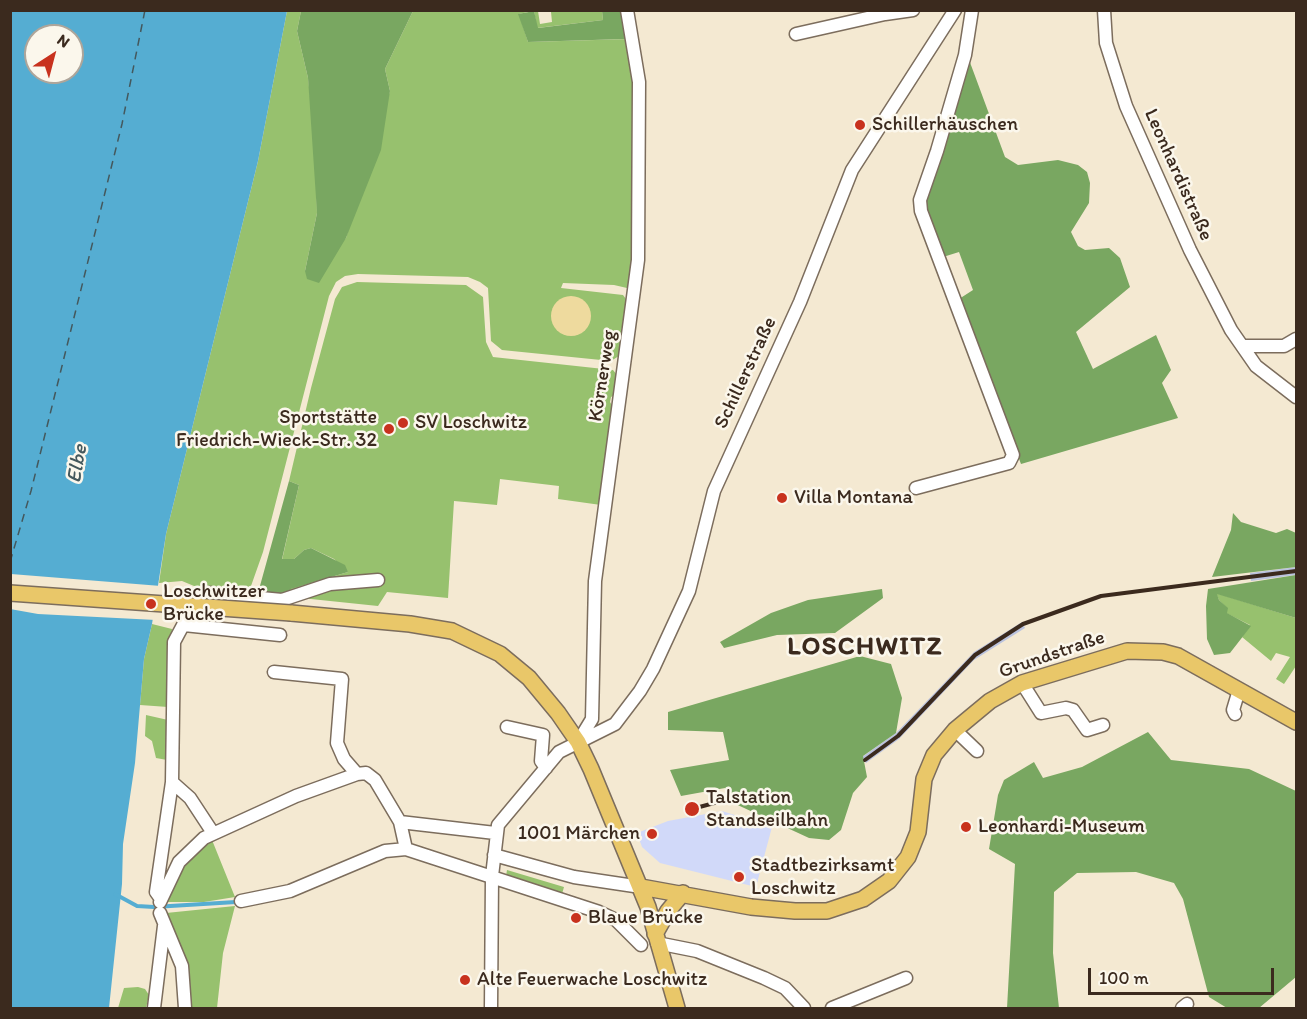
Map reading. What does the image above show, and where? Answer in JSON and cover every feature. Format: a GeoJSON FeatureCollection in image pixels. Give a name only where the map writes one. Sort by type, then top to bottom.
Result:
{"type":"FeatureCollection","features":[{"type":"Feature","properties":{"kind":"main road"},"geometry":{"type":"LineString","coordinates":[[10,592],[429,626],[477,641],[500,654],[529,678],[578,742],[641,887],[677,1008]]}},
{"type":"Feature","properties":{"kind":"main road","name":"Grundstraße"},"geometry":{"type":"LineString","coordinates":[[641,887],[683,892],[751,907],[802,911],[840,908],[863,899],[889,881],[908,857],[918,832],[924,779],[934,755],[955,730],[990,701],[1022,683],[1113,655],[1142,650],[1178,656],[1296,722]]}},
{"type":"Feature","properties":{"kind":"main road"},"geometry":{"type":"LineString","coordinates":[[656,939],[668,911],[683,892]]}},
{"type":"Feature","properties":{"kind":"street","name":"Körnerweg"},"geometry":{"type":"LineString","coordinates":[[578,742],[592,718],[596,572],[638,260],[639,82],[627,10]]}},
{"type":"Feature","properties":{"kind":"street"},"geometry":{"type":"LineString","coordinates":[[796,34],[913,10]]}},
{"type":"Feature","properties":{"kind":"street"},"geometry":{"type":"LineString","coordinates":[[916,488],[1010,463],[1013,455],[921,211],[920,200],[937,152],[965,55],[972,10]]}},
{"type":"Feature","properties":{"kind":"street","name":"Leonhardistraße"},"geometry":{"type":"LineString","coordinates":[[1104,10],[1106,43],[1126,106],[1190,250],[1231,330],[1256,366],[1296,397]]}},
{"type":"Feature","properties":{"kind":"street","name":"Schillerstraße"},"geometry":{"type":"LineString","coordinates":[[495,832],[498,825],[559,752],[611,728],[640,691],[653,669],[689,591],[714,491],[800,302],[852,170],[953,11]]}},
{"type":"Feature","properties":{"kind":"street"},"geometry":{"type":"LineString","coordinates":[[1243,346],[1284,346],[1296,339]]}},
{"type":"Feature","properties":{"kind":"street"},"geometry":{"type":"LineString","coordinates":[[184,1008],[182,966],[156,892],[172,783],[174,642],[201,595],[208,593],[282,600],[330,584],[378,580]]}},
{"type":"Feature","properties":{"kind":"street"},"geometry":{"type":"LineString","coordinates":[[244,597],[254,588]]}},
{"type":"Feature","properties":{"kind":"street"},"geometry":{"type":"LineString","coordinates":[[184,625],[280,635]]}},
{"type":"Feature","properties":{"kind":"street"},"geometry":{"type":"LineString","coordinates":[[274,672],[342,679],[337,743],[344,759],[357,774]]}},
{"type":"Feature","properties":{"kind":"street"},"geometry":{"type":"LineString","coordinates":[[1022,683],[1041,713],[1066,708],[1073,711],[1087,730],[1103,725]]}},
{"type":"Feature","properties":{"kind":"street"},"geometry":{"type":"LineString","coordinates":[[1235,714],[1233,710],[1239,690]]}},
{"type":"Feature","properties":{"kind":"street"},"geometry":{"type":"LineString","coordinates":[[507,727],[543,735],[542,761],[546,768]]}},
{"type":"Feature","properties":{"kind":"street"},"geometry":{"type":"LineString","coordinates":[[955,730],[978,751]]}},
{"type":"Feature","properties":{"kind":"street"},"geometry":{"type":"LineString","coordinates":[[154,1008],[161,909],[179,862],[190,849],[213,833],[296,796],[357,774],[366,773],[375,780],[400,822],[406,849]]}},
{"type":"Feature","properties":{"kind":"street"},"geometry":{"type":"LineString","coordinates":[[172,783],[190,798],[213,833]]}},
{"type":"Feature","properties":{"kind":"street"},"geometry":{"type":"LineString","coordinates":[[400,822],[495,832],[492,876],[491,1008]]}},
{"type":"Feature","properties":{"kind":"street"},"geometry":{"type":"LineString","coordinates":[[241,901],[290,891],[385,851],[406,849],[599,912],[616,920],[641,945]]}},
{"type":"Feature","properties":{"kind":"street"},"geometry":{"type":"LineString","coordinates":[[494,855],[574,878],[641,887]]}},
{"type":"Feature","properties":{"kind":"street"},"geometry":{"type":"LineString","coordinates":[[656,939],[697,951],[784,987],[804,1008]]}},
{"type":"Feature","properties":{"kind":"street"},"geometry":{"type":"LineString","coordinates":[[832,1008],[906,978]]}},
{"type":"Feature","properties":{"kind":"shaded area"},"geometry":{"type":"Polygon","coordinates":[[[1296,567],[1296,575],[1251,581],[1250,573],[1296,567]]]}},
{"type":"Feature","properties":{"kind":"shaded area"},"geometry":{"type":"Polygon","coordinates":[[[1022,622],[1025,628],[974,660],[899,739],[866,763],[862,757],[896,733],[974,652],[1022,622]]]}},
{"type":"Feature","properties":{"kind":"shaded area"},"geometry":{"type":"Polygon","coordinates":[[[722,811],[772,827],[756,887],[660,863],[642,847],[637,833],[668,821],[722,811]]]}},
{"type":"Feature","properties":{"kind":"green space"},"geometry":{"type":"Polygon","coordinates":[[[287,11],[301,11],[297,31],[308,78],[315,143],[317,213],[305,271],[346,238],[390,91],[385,69],[413,11],[532,11],[519,14],[528,42],[629,39],[634,85],[631,283],[627,288],[614,285],[563,283],[561,288],[623,295],[626,299],[620,341],[624,345],[622,354],[611,361],[502,350],[491,341],[488,288],[468,277],[358,274],[345,276],[336,282],[329,296],[263,552],[248,591],[194,586],[182,581],[159,583],[166,534],[258,161],[287,11]]]}},
{"type":"Feature","properties":{"kind":"green space"},"geometry":{"type":"Polygon","coordinates":[[[301,11],[413,11],[385,69],[390,91],[381,150],[346,238],[319,283],[307,279],[305,271],[317,213],[308,78],[297,31],[301,11]]]}},
{"type":"Feature","properties":{"kind":"green space"},"geometry":{"type":"Polygon","coordinates":[[[534,11],[538,11],[540,24],[552,22],[551,12],[564,11],[602,11],[603,20],[537,28],[534,11]]]}},
{"type":"Feature","properties":{"kind":"green space"},"geometry":{"type":"Polygon","coordinates":[[[534,11],[538,28],[603,20],[602,11],[621,11],[625,39],[528,42],[518,14],[534,11]]]}},
{"type":"Feature","properties":{"kind":"green space"},"geometry":{"type":"Polygon","coordinates":[[[968,57],[1005,157],[1018,165],[1058,160],[1078,165],[1087,172],[1090,183],[1089,203],[1071,232],[1078,246],[1085,250],[1109,248],[1120,258],[1130,287],[1076,332],[1093,369],[1156,335],[1171,370],[1162,383],[1178,418],[1021,464],[959,299],[973,290],[959,252],[943,257],[925,210],[924,201],[968,57]]]}},
{"type":"Feature","properties":{"kind":"green space","name":"Sportstätte Friedrich-Wieck-Str. 32"},"geometry":{"type":"Polygon","coordinates":[[[357,282],[466,285],[483,297],[486,342],[493,357],[613,370],[617,375],[616,394],[611,397],[610,402],[614,409],[601,505],[558,499],[559,486],[500,479],[497,505],[454,501],[448,598],[387,592],[378,606],[282,596],[290,589],[348,572],[334,559],[311,548],[304,550],[294,559],[282,560],[299,485],[289,481],[335,299],[342,287],[357,282]]]}},
{"type":"Feature","properties":{"kind":"green space"},"geometry":{"type":"Polygon","coordinates":[[[289,481],[299,485],[282,559],[294,559],[304,550],[311,548],[345,565],[348,572],[291,589],[282,596],[258,593],[289,481]]]}},
{"type":"Feature","properties":{"kind":"green space"},"geometry":{"type":"Polygon","coordinates":[[[1233,513],[1241,522],[1276,533],[1287,529],[1296,533],[1296,567],[1212,577],[1231,530],[1233,513]]]}},
{"type":"Feature","properties":{"kind":"green space"},"geometry":{"type":"Polygon","coordinates":[[[1296,575],[1296,618],[1217,594],[1219,600],[1228,608],[1227,613],[1251,626],[1230,653],[1214,655],[1207,639],[1208,589],[1296,575]]]}},
{"type":"Feature","properties":{"kind":"green space"},"geometry":{"type":"Polygon","coordinates":[[[882,589],[883,598],[835,633],[777,635],[724,648],[720,642],[771,613],[808,600],[882,589]]]}},
{"type":"Feature","properties":{"kind":"green space"},"geometry":{"type":"Polygon","coordinates":[[[1216,593],[1296,618],[1296,666],[1284,684],[1276,679],[1290,657],[1276,653],[1271,661],[1242,637],[1250,625],[1226,613],[1227,608],[1216,593]]]}},
{"type":"Feature","properties":{"kind":"green space"},"geometry":{"type":"Polygon","coordinates":[[[152,624],[172,629],[168,707],[140,705],[144,659],[152,624]]]}},
{"type":"Feature","properties":{"kind":"green space"},"geometry":{"type":"Polygon","coordinates":[[[860,656],[891,664],[902,698],[896,733],[863,756],[867,777],[853,793],[841,830],[829,840],[809,838],[729,801],[725,788],[681,796],[670,770],[729,760],[723,732],[668,730],[668,712],[860,656]]]}},
{"type":"Feature","properties":{"kind":"green space"},"geometry":{"type":"Polygon","coordinates":[[[146,715],[168,720],[167,760],[156,758],[152,741],[145,736],[146,715]]]}},
{"type":"Feature","properties":{"kind":"green space"},"geometry":{"type":"Polygon","coordinates":[[[1148,732],[1171,760],[1249,769],[1296,791],[1296,977],[1259,1008],[1227,1008],[1209,997],[1183,899],[1174,883],[1136,872],[1077,873],[1054,892],[1053,953],[1059,1008],[1007,1008],[1015,864],[989,849],[998,795],[1004,780],[1034,762],[1043,778],[1082,767],[1148,732]]]}},
{"type":"Feature","properties":{"kind":"green space"},"geometry":{"type":"Polygon","coordinates":[[[212,840],[235,897],[204,902],[166,902],[175,878],[194,853],[212,840]]]}},
{"type":"Feature","properties":{"kind":"green space"},"geometry":{"type":"Polygon","coordinates":[[[507,870],[564,887],[562,894],[506,876],[507,870]]]}},
{"type":"Feature","properties":{"kind":"green space"},"geometry":{"type":"Polygon","coordinates":[[[235,906],[223,953],[217,1008],[188,1008],[166,913],[235,906]]]}},
{"type":"Feature","properties":{"kind":"green space"},"geometry":{"type":"Polygon","coordinates":[[[124,988],[145,989],[149,995],[146,1008],[118,1008],[124,988]]]}},
{"type":"Feature","properties":{"kind":"sand"},"geometry":{"type":"Polygon","coordinates":[[[571,296],[579,297],[585,302],[590,308],[590,324],[585,330],[579,335],[571,336],[563,335],[557,330],[552,324],[551,316],[552,308],[557,302],[563,297],[571,296]]]}},
{"type":"Feature","properties":{"kind":"water","name":"Elbe"},"geometry":{"type":"Polygon","coordinates":[[[10,11],[287,11],[258,161],[166,534],[152,624],[144,659],[135,763],[123,844],[122,884],[109,1008],[11,1008],[10,11]]]}},
{"type":"Feature","properties":{"kind":"pier"},"geometry":{"type":"Polygon","coordinates":[[[11,574],[161,586],[156,620],[38,614],[10,609],[11,574]]]}},
{"type":"Feature","properties":{"kind":"waterway"},"geometry":{"type":"LineString","coordinates":[[115,894],[137,906],[236,902]]}},
{"type":"Feature","properties":{"kind":"ferry route"},"geometry":{"type":"LineString","coordinates":[[10,562],[31,491],[122,124],[145,10]]}},
{"type":"Feature","properties":{"kind":"railway"},"geometry":{"type":"LineString","coordinates":[[865,760],[898,736],[975,655],[1023,624],[1101,596],[1296,571]]}},
{"type":"Feature","properties":{"kind":"railway"},"geometry":{"type":"LineString","coordinates":[[692,809],[718,802]]}},
{"type":"Feature","properties":{"kind":"place","name":"Schillerhäuschen"},"geometry":{"type":"Point","coordinates":[860,125]}},
{"type":"Feature","properties":{"kind":"place","name":"SV Loschwitz"},"geometry":{"type":"Point","coordinates":[403,423]}},
{"type":"Feature","properties":{"kind":"place","name":"Sportstätte Friedrich-Wieck-Str. 32"},"geometry":{"type":"Point","coordinates":[389,429]}},
{"type":"Feature","properties":{"kind":"place","name":"Villa Montana"},"geometry":{"type":"Point","coordinates":[782,498]}},
{"type":"Feature","properties":{"kind":"place","name":"Loschwitzer Brücke"},"geometry":{"type":"Point","coordinates":[151,604]}},
{"type":"Feature","properties":{"kind":"place","name":"Talstation Standseilbahn"},"geometry":{"type":"Point","coordinates":[692,809]}},
{"type":"Feature","properties":{"kind":"place","name":"Leonhardi-Museum"},"geometry":{"type":"Point","coordinates":[966,827]}},
{"type":"Feature","properties":{"kind":"place","name":"1001 Märchen"},"geometry":{"type":"Point","coordinates":[652,834]}},
{"type":"Feature","properties":{"kind":"place","name":"Stadtbezirksamt Loschwitz"},"geometry":{"type":"Point","coordinates":[739,877]}},
{"type":"Feature","properties":{"kind":"place","name":"Blaue Brücke"},"geometry":{"type":"Point","coordinates":[576,918]}},
{"type":"Feature","properties":{"kind":"place","name":"Alte Feuerwache Loschwitz"},"geometry":{"type":"Point","coordinates":[465,980]}},
{"type":"Feature","properties":{"kind":"district","name":"LOSCHWITZ"},"geometry":{"type":"Point","coordinates":[865,647]}}]}
